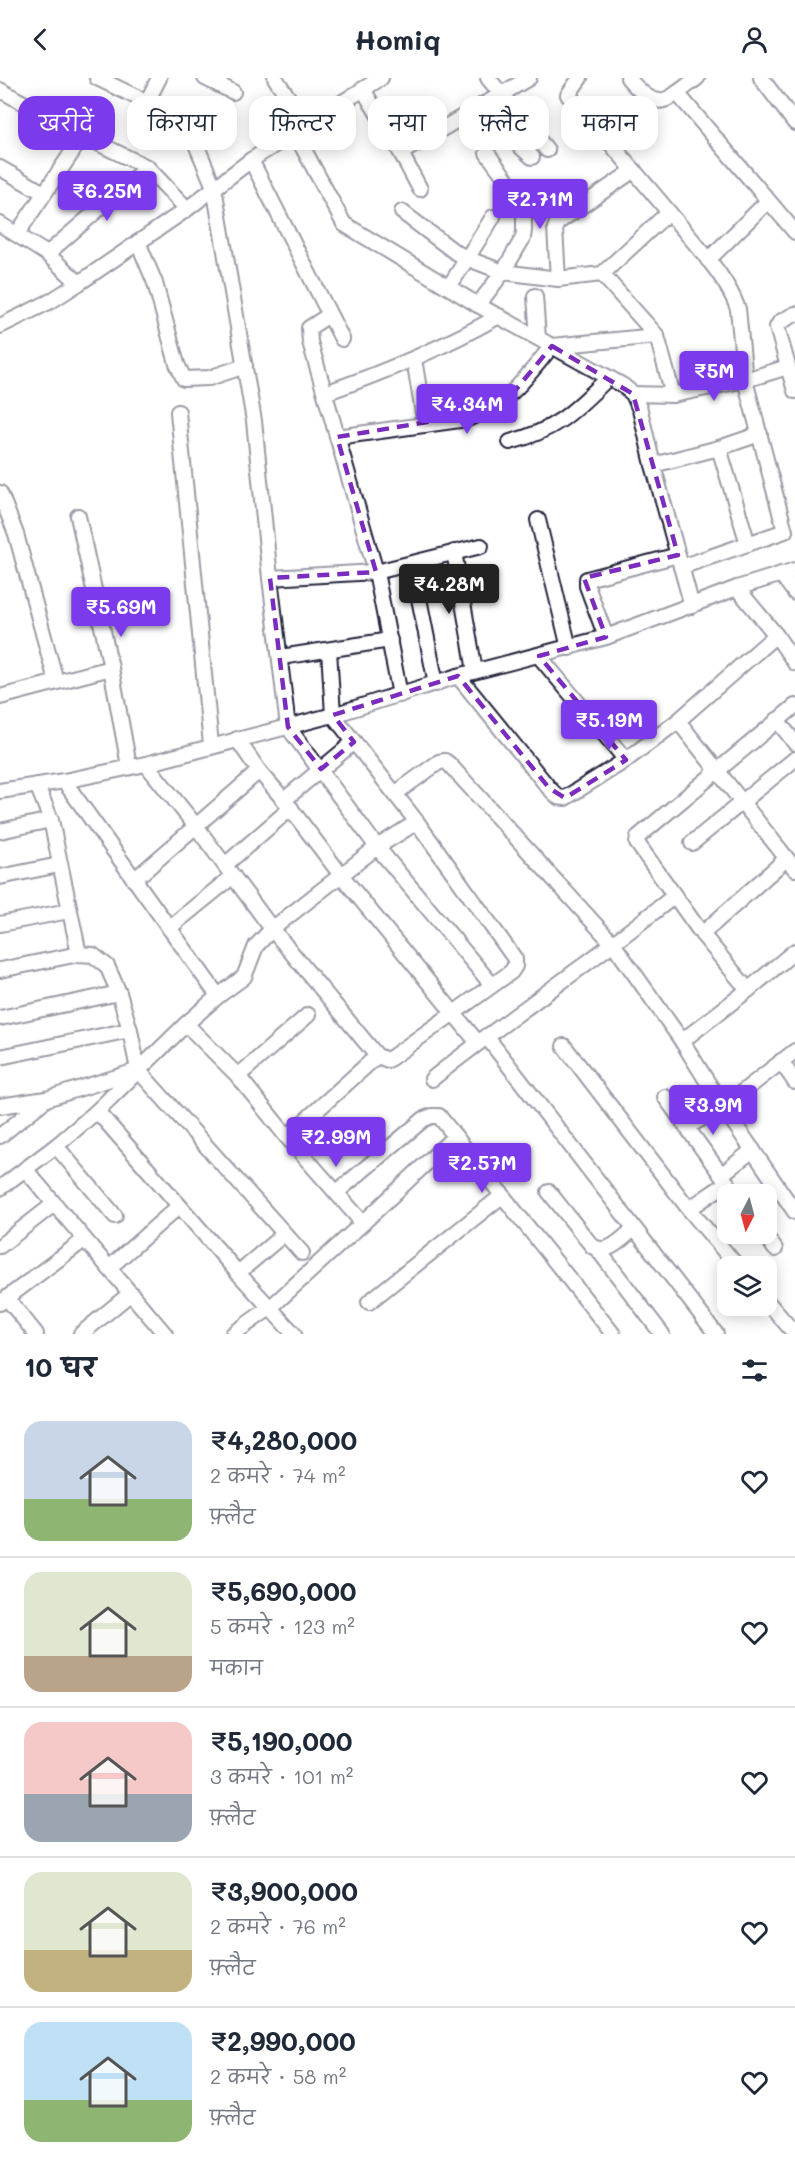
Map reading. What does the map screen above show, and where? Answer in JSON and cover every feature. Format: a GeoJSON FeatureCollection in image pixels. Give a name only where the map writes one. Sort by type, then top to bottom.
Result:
{"type":"FeatureCollection","features":[{"type":"Feature","properties":{"kind":"street"},"geometry":{"type":"LineString","coordinates":[[97,78],[134,96]]}},
{"type":"Feature","properties":{"kind":"street"},"geometry":{"type":"LineString","coordinates":[[150,96],[159,78]]}},
{"type":"Feature","properties":{"kind":"street"},"geometry":{"type":"LineString","coordinates":[[205,78],[233,92]]}},
{"type":"Feature","properties":{"kind":"street"},"geometry":{"type":"LineString","coordinates":[[275,78],[288,96]]}},
{"type":"Feature","properties":{"kind":"street"},"geometry":{"type":"LineString","coordinates":[[488,78],[501,95],[529,78]]}},
{"type":"Feature","properties":{"kind":"street"},"geometry":{"type":"LineString","coordinates":[[580,78],[568,95],[634,170],[708,260],[728,287],[738,309],[745,380],[785,531],[748,544],[680,561],[587,579],[587,586],[606,637]]}},
{"type":"Feature","properties":{"kind":"street"},"geometry":{"type":"LineString","coordinates":[[628,78],[643,95],[653,101],[662,101],[697,78]]}},
{"type":"Feature","properties":{"kind":"street"},"geometry":{"type":"LineString","coordinates":[[761,78],[795,123]]}},
{"type":"Feature","properties":{"kind":"street"},"geometry":{"type":"LineString","coordinates":[[350,96],[370,82],[401,153],[420,189]]}},
{"type":"Feature","properties":{"kind":"street"},"geometry":{"type":"LineString","coordinates":[[0,90],[18,100]]}},
{"type":"Feature","properties":{"kind":"street"},"geometry":{"type":"LineString","coordinates":[[677,93],[767,202],[795,232]]}},
{"type":"Feature","properties":{"kind":"street"},"geometry":{"type":"LineString","coordinates":[[401,153],[459,119]]}},
{"type":"Feature","properties":{"kind":"street"},"geometry":{"type":"LineString","coordinates":[[17,234],[73,150]]}},
{"type":"Feature","properties":{"kind":"street"},"geometry":{"type":"LineString","coordinates":[[112,150],[147,167],[187,209]]}},
{"type":"Feature","properties":{"kind":"street"},"geometry":{"type":"LineString","coordinates":[[198,150],[214,187],[254,422],[288,727],[377,846],[492,985]]}},
{"type":"Feature","properties":{"kind":"street"},"geometry":{"type":"LineString","coordinates":[[0,326],[33,311],[79,283],[187,209],[267,150]]}},
{"type":"Feature","properties":{"kind":"street"},"geometry":{"type":"LineString","coordinates":[[304,150],[344,224],[478,305],[633,394],[673,395],[745,380],[788,367]]}},
{"type":"Feature","properties":{"kind":"street"},"geometry":{"type":"LineString","coordinates":[[524,150],[532,157]]}},
{"type":"Feature","properties":{"kind":"street"},"geometry":{"type":"LineString","coordinates":[[478,305],[523,238],[524,203],[487,153]]}},
{"type":"Feature","properties":{"kind":"street"},"geometry":{"type":"LineString","coordinates":[[251,160],[342,339]]}},
{"type":"Feature","properties":{"kind":"street"},"geometry":{"type":"LineString","coordinates":[[47,254],[147,167]]}},
{"type":"Feature","properties":{"kind":"street"},"geometry":{"type":"LineString","coordinates":[[0,168],[44,193]]}},
{"type":"Feature","properties":{"kind":"street"},"geometry":{"type":"LineString","coordinates":[[558,279],[555,228],[557,223],[634,170]]}},
{"type":"Feature","properties":{"kind":"street"},"geometry":{"type":"LineString","coordinates":[[708,260],[767,202]]}},
{"type":"Feature","properties":{"kind":"street"},"geometry":{"type":"LineString","coordinates":[[402,212],[454,252],[466,258],[502,272],[558,279],[602,274],[669,212]]}},
{"type":"Feature","properties":{"kind":"street"},"geometry":{"type":"LineString","coordinates":[[448,287],[493,217]]}},
{"type":"Feature","properties":{"kind":"street"},"geometry":{"type":"LineString","coordinates":[[0,225],[47,254],[79,283]]}},
{"type":"Feature","properties":{"kind":"street"},"geometry":{"type":"LineString","coordinates":[[138,242],[155,283],[177,364],[184,379],[209,378],[245,366]]}},
{"type":"Feature","properties":{"kind":"street"},"geometry":{"type":"LineString","coordinates":[[602,274],[657,336],[673,395]]}},
{"type":"Feature","properties":{"kind":"street"},"geometry":{"type":"LineString","coordinates":[[535,296],[538,338]]}},
{"type":"Feature","properties":{"kind":"street"},"geometry":{"type":"LineString","coordinates":[[795,314],[780,322],[777,327],[795,391]]}},
{"type":"Feature","properties":{"kind":"street"},"geometry":{"type":"LineString","coordinates":[[329,315],[309,328],[310,342],[376,572],[400,695]]}},
{"type":"Feature","properties":{"kind":"street"},"geometry":{"type":"LineString","coordinates":[[325,393],[414,359],[460,338],[499,316]]}},
{"type":"Feature","properties":{"kind":"street"},"geometry":{"type":"LineString","coordinates":[[338,437],[467,419],[502,402],[513,393],[552,346],[657,336]]}},
{"type":"Feature","properties":{"kind":"street"},"geometry":{"type":"LineString","coordinates":[[414,359],[425,425]]}},
{"type":"Feature","properties":{"kind":"street"},"geometry":{"type":"LineString","coordinates":[[510,442],[551,428],[579,407],[608,378]]}},
{"type":"Feature","properties":{"kind":"street"},"geometry":{"type":"LineString","coordinates":[[633,394],[640,410],[692,606]]}},
{"type":"Feature","properties":{"kind":"street"},"geometry":{"type":"LineString","coordinates":[[178,412],[211,746]]}},
{"type":"Feature","properties":{"kind":"street"},"geometry":{"type":"LineString","coordinates":[[653,465],[719,448],[760,434]]}},
{"type":"Feature","properties":{"kind":"street"},"geometry":{"type":"LineString","coordinates":[[719,448],[748,544]]}},
{"type":"Feature","properties":{"kind":"street"},"geometry":{"type":"LineString","coordinates":[[0,493],[16,534],[56,681]]}},
{"type":"Feature","properties":{"kind":"street"},"geometry":{"type":"LineString","coordinates":[[78,516],[111,668],[129,766]]}},
{"type":"Feature","properties":{"kind":"street"},"geometry":{"type":"LineString","coordinates":[[538,520],[569,648]]}},
{"type":"Feature","properties":{"kind":"street"},"geometry":{"type":"LineString","coordinates":[[270,578],[376,572],[481,546]]}},
{"type":"Feature","properties":{"kind":"street"},"geometry":{"type":"LineString","coordinates":[[454,552],[475,671]]}},
{"type":"Feature","properties":{"kind":"street"},"geometry":{"type":"LineString","coordinates":[[412,563],[436,684]]}},
{"type":"Feature","properties":{"kind":"street"},"geometry":{"type":"LineString","coordinates":[[0,791],[64,781],[146,764],[333,715],[475,671],[606,637],[737,588],[788,572],[795,593]]}},
{"type":"Feature","properties":{"kind":"street"},"geometry":{"type":"LineString","coordinates":[[737,588],[776,635],[795,663]]}},
{"type":"Feature","properties":{"kind":"street"},"geometry":{"type":"LineString","coordinates":[[458,676],[558,797],[565,798],[626,760],[678,721],[776,635]]}},
{"type":"Feature","properties":{"kind":"street"},"geometry":{"type":"LineString","coordinates":[[280,657],[390,640]]}},
{"type":"Feature","properties":{"kind":"street"},"geometry":{"type":"LineString","coordinates":[[146,764],[195,825],[272,929],[377,1056],[388,1060],[511,972],[515,966],[515,959],[396,793],[333,715],[329,650]]}},
{"type":"Feature","properties":{"kind":"street"},"geometry":{"type":"LineString","coordinates":[[539,656],[626,760]]}},
{"type":"Feature","properties":{"kind":"street"},"geometry":{"type":"LineString","coordinates":[[0,697],[111,668]]}},
{"type":"Feature","properties":{"kind":"street"},"geometry":{"type":"LineString","coordinates":[[748,990],[702,934],[637,843],[638,837],[795,706]]}},
{"type":"Feature","properties":{"kind":"street"},"geometry":{"type":"LineString","coordinates":[[777,720],[795,743]]}},
{"type":"Feature","properties":{"kind":"street"},"geometry":{"type":"LineString","coordinates":[[678,721],[791,864],[702,934]]}},
{"type":"Feature","properties":{"kind":"street"},"geometry":{"type":"LineString","coordinates":[[237,739],[259,771],[341,874],[454,1013],[482,1039],[716,1334]]}},
{"type":"Feature","properties":{"kind":"street"},"geometry":{"type":"LineString","coordinates":[[169,928],[229,870],[321,769],[354,742]]}},
{"type":"Feature","properties":{"kind":"street"},"geometry":{"type":"LineString","coordinates":[[692,843],[795,759]]}},
{"type":"Feature","properties":{"kind":"street"},"geometry":{"type":"LineString","coordinates":[[396,793],[439,762],[445,761],[449,764],[614,945],[682,1041],[723,1107],[795,1212]]}},
{"type":"Feature","properties":{"kind":"street"},"geometry":{"type":"LineString","coordinates":[[134,880],[259,771]]}},
{"type":"Feature","properties":{"kind":"street"},"geometry":{"type":"LineString","coordinates":[[64,781],[218,996]]}},
{"type":"Feature","properties":{"kind":"street"},"geometry":{"type":"LineString","coordinates":[[38,785],[51,820],[79,954]]}},
{"type":"Feature","properties":{"kind":"street"},"geometry":{"type":"LineString","coordinates":[[0,831],[51,820]]}},
{"type":"Feature","properties":{"kind":"street"},"geometry":{"type":"LineString","coordinates":[[0,1188],[56,1146],[97,1111],[186,1024],[244,977],[256,946],[272,929],[377,846],[417,822]]}},
{"type":"Feature","properties":{"kind":"street"},"geometry":{"type":"LineString","coordinates":[[0,877],[59,865]]}},
{"type":"Feature","properties":{"kind":"street"},"geometry":{"type":"LineString","coordinates":[[432,1079],[482,1039],[614,945],[674,896]]}},
{"type":"Feature","properties":{"kind":"street"},"geometry":{"type":"LineString","coordinates":[[0,924],[69,911]]}},
{"type":"Feature","properties":{"kind":"street"},"geometry":{"type":"LineString","coordinates":[[682,1041],[795,951]]}},
{"type":"Feature","properties":{"kind":"street"},"geometry":{"type":"LineString","coordinates":[[0,970],[79,954],[93,955],[107,966],[119,993],[130,1030],[138,1070],[302,1253]]}},
{"type":"Feature","properties":{"kind":"street"},"geometry":{"type":"LineString","coordinates":[[0,1018],[119,993]]}},
{"type":"Feature","properties":{"kind":"street"},"geometry":{"type":"LineString","coordinates":[[238,1076],[308,1015]]}},
{"type":"Feature","properties":{"kind":"street"},"geometry":{"type":"LineString","coordinates":[[186,1024],[238,1076],[287,1137],[363,1223]]}},
{"type":"Feature","properties":{"kind":"street"},"geometry":{"type":"LineString","coordinates":[[0,1057],[130,1030]]}},
{"type":"Feature","properties":{"kind":"street"},"geometry":{"type":"LineString","coordinates":[[564,1046],[689,1209],[729,1256]]}},
{"type":"Feature","properties":{"kind":"street"},"geometry":{"type":"LineString","coordinates":[[687,1127],[723,1107],[795,1051]]}},
{"type":"Feature","properties":{"kind":"street"},"geometry":{"type":"LineString","coordinates":[[287,1137],[377,1056]]}},
{"type":"Feature","properties":{"kind":"street"},"geometry":{"type":"LineString","coordinates":[[781,1061],[795,1082]]}},
{"type":"Feature","properties":{"kind":"street"},"geometry":{"type":"LineString","coordinates":[[0,1106],[46,1099],[138,1070]]}},
{"type":"Feature","properties":{"kind":"street"},"geometry":{"type":"LineString","coordinates":[[665,1097],[728,1184],[753,1150]]}},
{"type":"Feature","properties":{"kind":"street"},"geometry":{"type":"LineString","coordinates":[[0,1136],[46,1099]]}},
{"type":"Feature","properties":{"kind":"street"},"geometry":{"type":"LineString","coordinates":[[97,1111],[294,1334]]}},
{"type":"Feature","properties":{"kind":"street"},"geometry":{"type":"LineString","coordinates":[[337,1192],[424,1119],[439,1116],[613,1334]]}},
{"type":"Feature","properties":{"kind":"street"},"geometry":{"type":"LineString","coordinates":[[233,1334],[271,1307],[456,1136]]}},
{"type":"Feature","properties":{"kind":"street"},"geometry":{"type":"LineString","coordinates":[[56,1146],[115,1216]]}},
{"type":"Feature","properties":{"kind":"street"},"geometry":{"type":"LineString","coordinates":[[25,1169],[131,1293],[157,1331]]}},
{"type":"Feature","properties":{"kind":"street"},"geometry":{"type":"LineString","coordinates":[[689,1209],[717,1191]]}},
{"type":"Feature","properties":{"kind":"street"},"geometry":{"type":"LineString","coordinates":[[549,1192],[592,1246],[599,1251],[662,1334]]}},
{"type":"Feature","properties":{"kind":"street"},"geometry":{"type":"LineString","coordinates":[[369,1302],[503,1195]]}},
{"type":"Feature","properties":{"kind":"street"},"geometry":{"type":"LineString","coordinates":[[0,1245],[54,1204]]}},
{"type":"Feature","properties":{"kind":"street"},"geometry":{"type":"LineString","coordinates":[[109,1268],[179,1206]]}},
{"type":"Feature","properties":{"kind":"street"},"geometry":{"type":"LineString","coordinates":[[599,1251],[607,1250],[633,1229]]}},
{"type":"Feature","properties":{"kind":"street"},"geometry":{"type":"LineString","coordinates":[[238,1273],[284,1234]]}},
{"type":"Feature","properties":{"kind":"street"},"geometry":{"type":"LineString","coordinates":[[36,1334],[3,1301],[84,1240]]}},
{"type":"Feature","properties":{"kind":"street"},"geometry":{"type":"LineString","coordinates":[[772,1244],[775,1249]]}},
{"type":"Feature","properties":{"kind":"street"},"geometry":{"type":"LineString","coordinates":[[81,1334],[131,1293]]}},
{"type":"Feature","properties":{"kind":"street"},"geometry":{"type":"LineString","coordinates":[[777,1313],[795,1334]]}},
{"type":"Feature","properties":{"kind":"highlighted area"},"geometry":{"type":"Polygon","coordinates":[[[552,346],[633,394],[678,555],[584,578],[606,637],[539,656],[626,760],[565,798],[549,788],[458,676],[333,715],[354,742],[321,769],[288,727],[270,578],[376,572],[337,437],[482,413],[513,393],[552,346]]]}}]}
